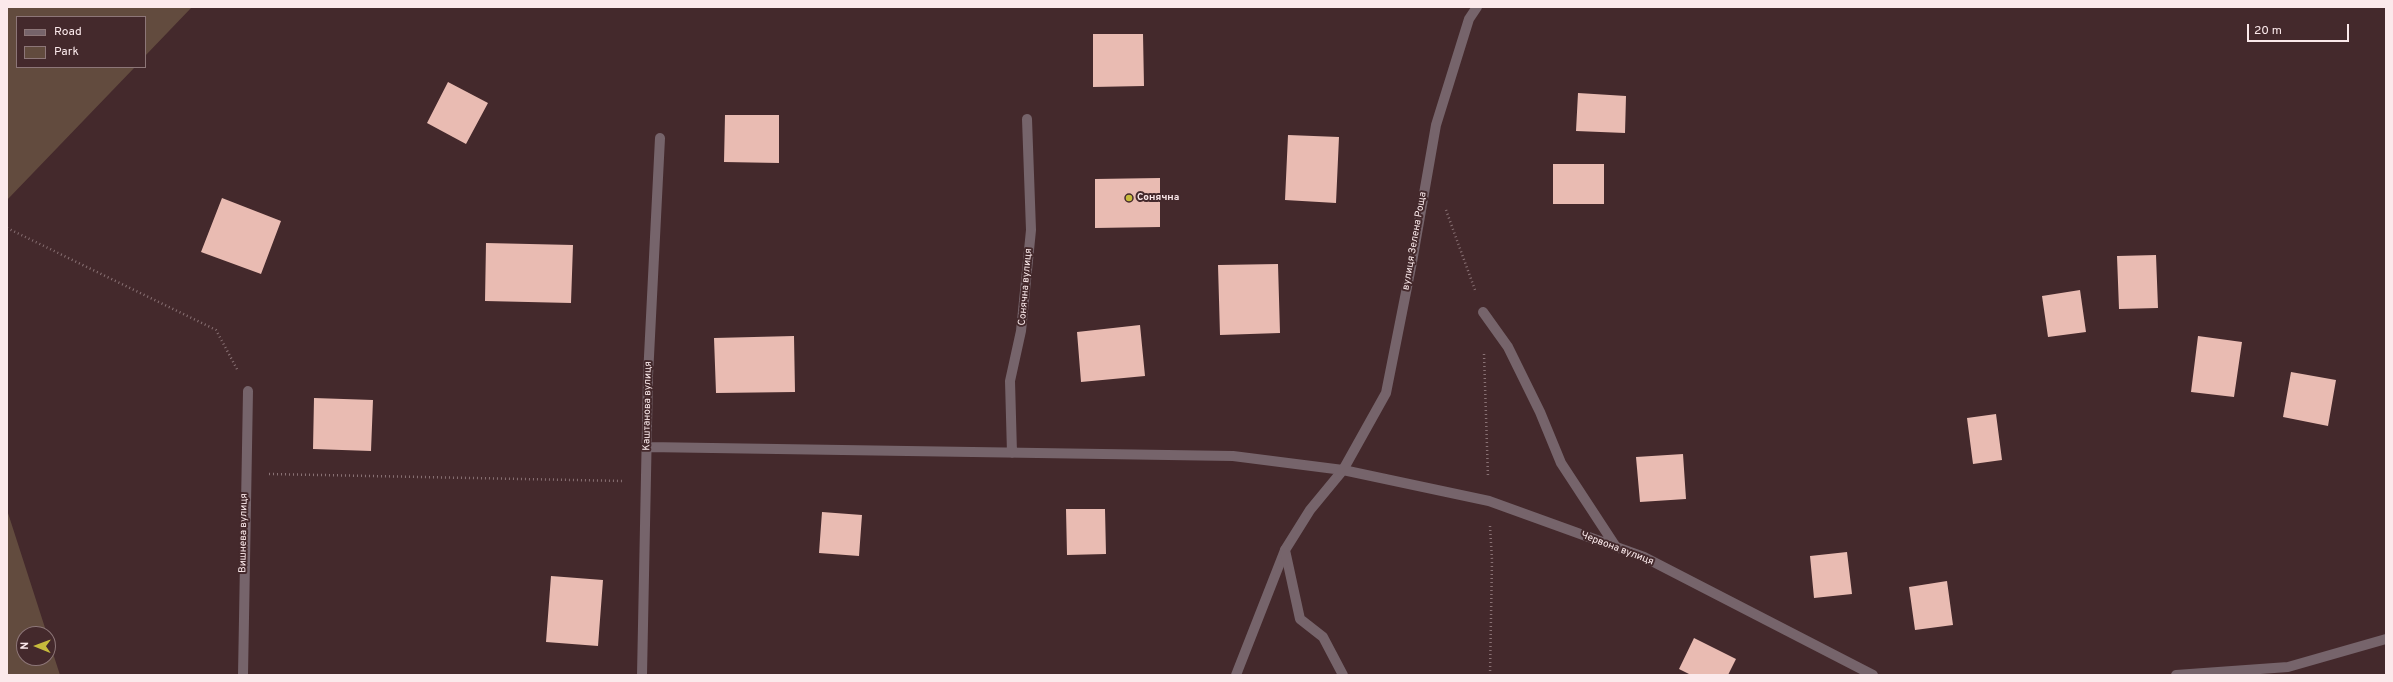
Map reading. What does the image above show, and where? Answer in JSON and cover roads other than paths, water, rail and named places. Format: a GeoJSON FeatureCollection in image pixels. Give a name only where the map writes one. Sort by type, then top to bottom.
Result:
{"type":"FeatureCollection","features":[{"type":"Feature","properties":{"kind":"street","name":"вулиця Зелена Роща"},"geometry":{"type":"LineString","coordinates":[[1236,675],[1285,550],[1310,510],[1342,470],[1386,393],[1412,262],[1436,125],[1469,19],[1477,7]]}},
{"type":"Feature","properties":{"kind":"street","name":"Сонячна вулиця"},"geometry":{"type":"LineString","coordinates":[[1012,453],[1010,382],[1021,332],[1031,230],[1027,119]]}},
{"type":"Feature","properties":{"kind":"street","name":"Каштанова вулиця"},"geometry":{"type":"LineString","coordinates":[[642,675],[647,447],[660,138]]}},
{"type":"Feature","properties":{"kind":"street"},"geometry":{"type":"LineString","coordinates":[[1482,312],[1508,347],[1540,412],[1561,463],[1616,547]]}},
{"type":"Feature","properties":{"kind":"street","name":"Вишнева вулиця"},"geometry":{"type":"LineString","coordinates":[[242,675],[244,474],[248,391]]}},
{"type":"Feature","properties":{"kind":"street","name":"Червона вулиця"},"geometry":{"type":"LineString","coordinates":[[647,447],[1233,456],[1342,470],[1489,501],[1644,557],[1873,675]]}},
{"type":"Feature","properties":{"kind":"street"},"geometry":{"type":"LineString","coordinates":[[1285,550],[1300,619],[1323,637],[1343,675]]}},
{"type":"Feature","properties":{"kind":"street"},"geometry":{"type":"LineString","coordinates":[[2176,675],[2289,671],[2386,639]]}},
{"type":"Feature","properties":{"kind":"place","name":"Сонячна"},"geometry":{"type":"Point","coordinates":[1129,198]}}]}
